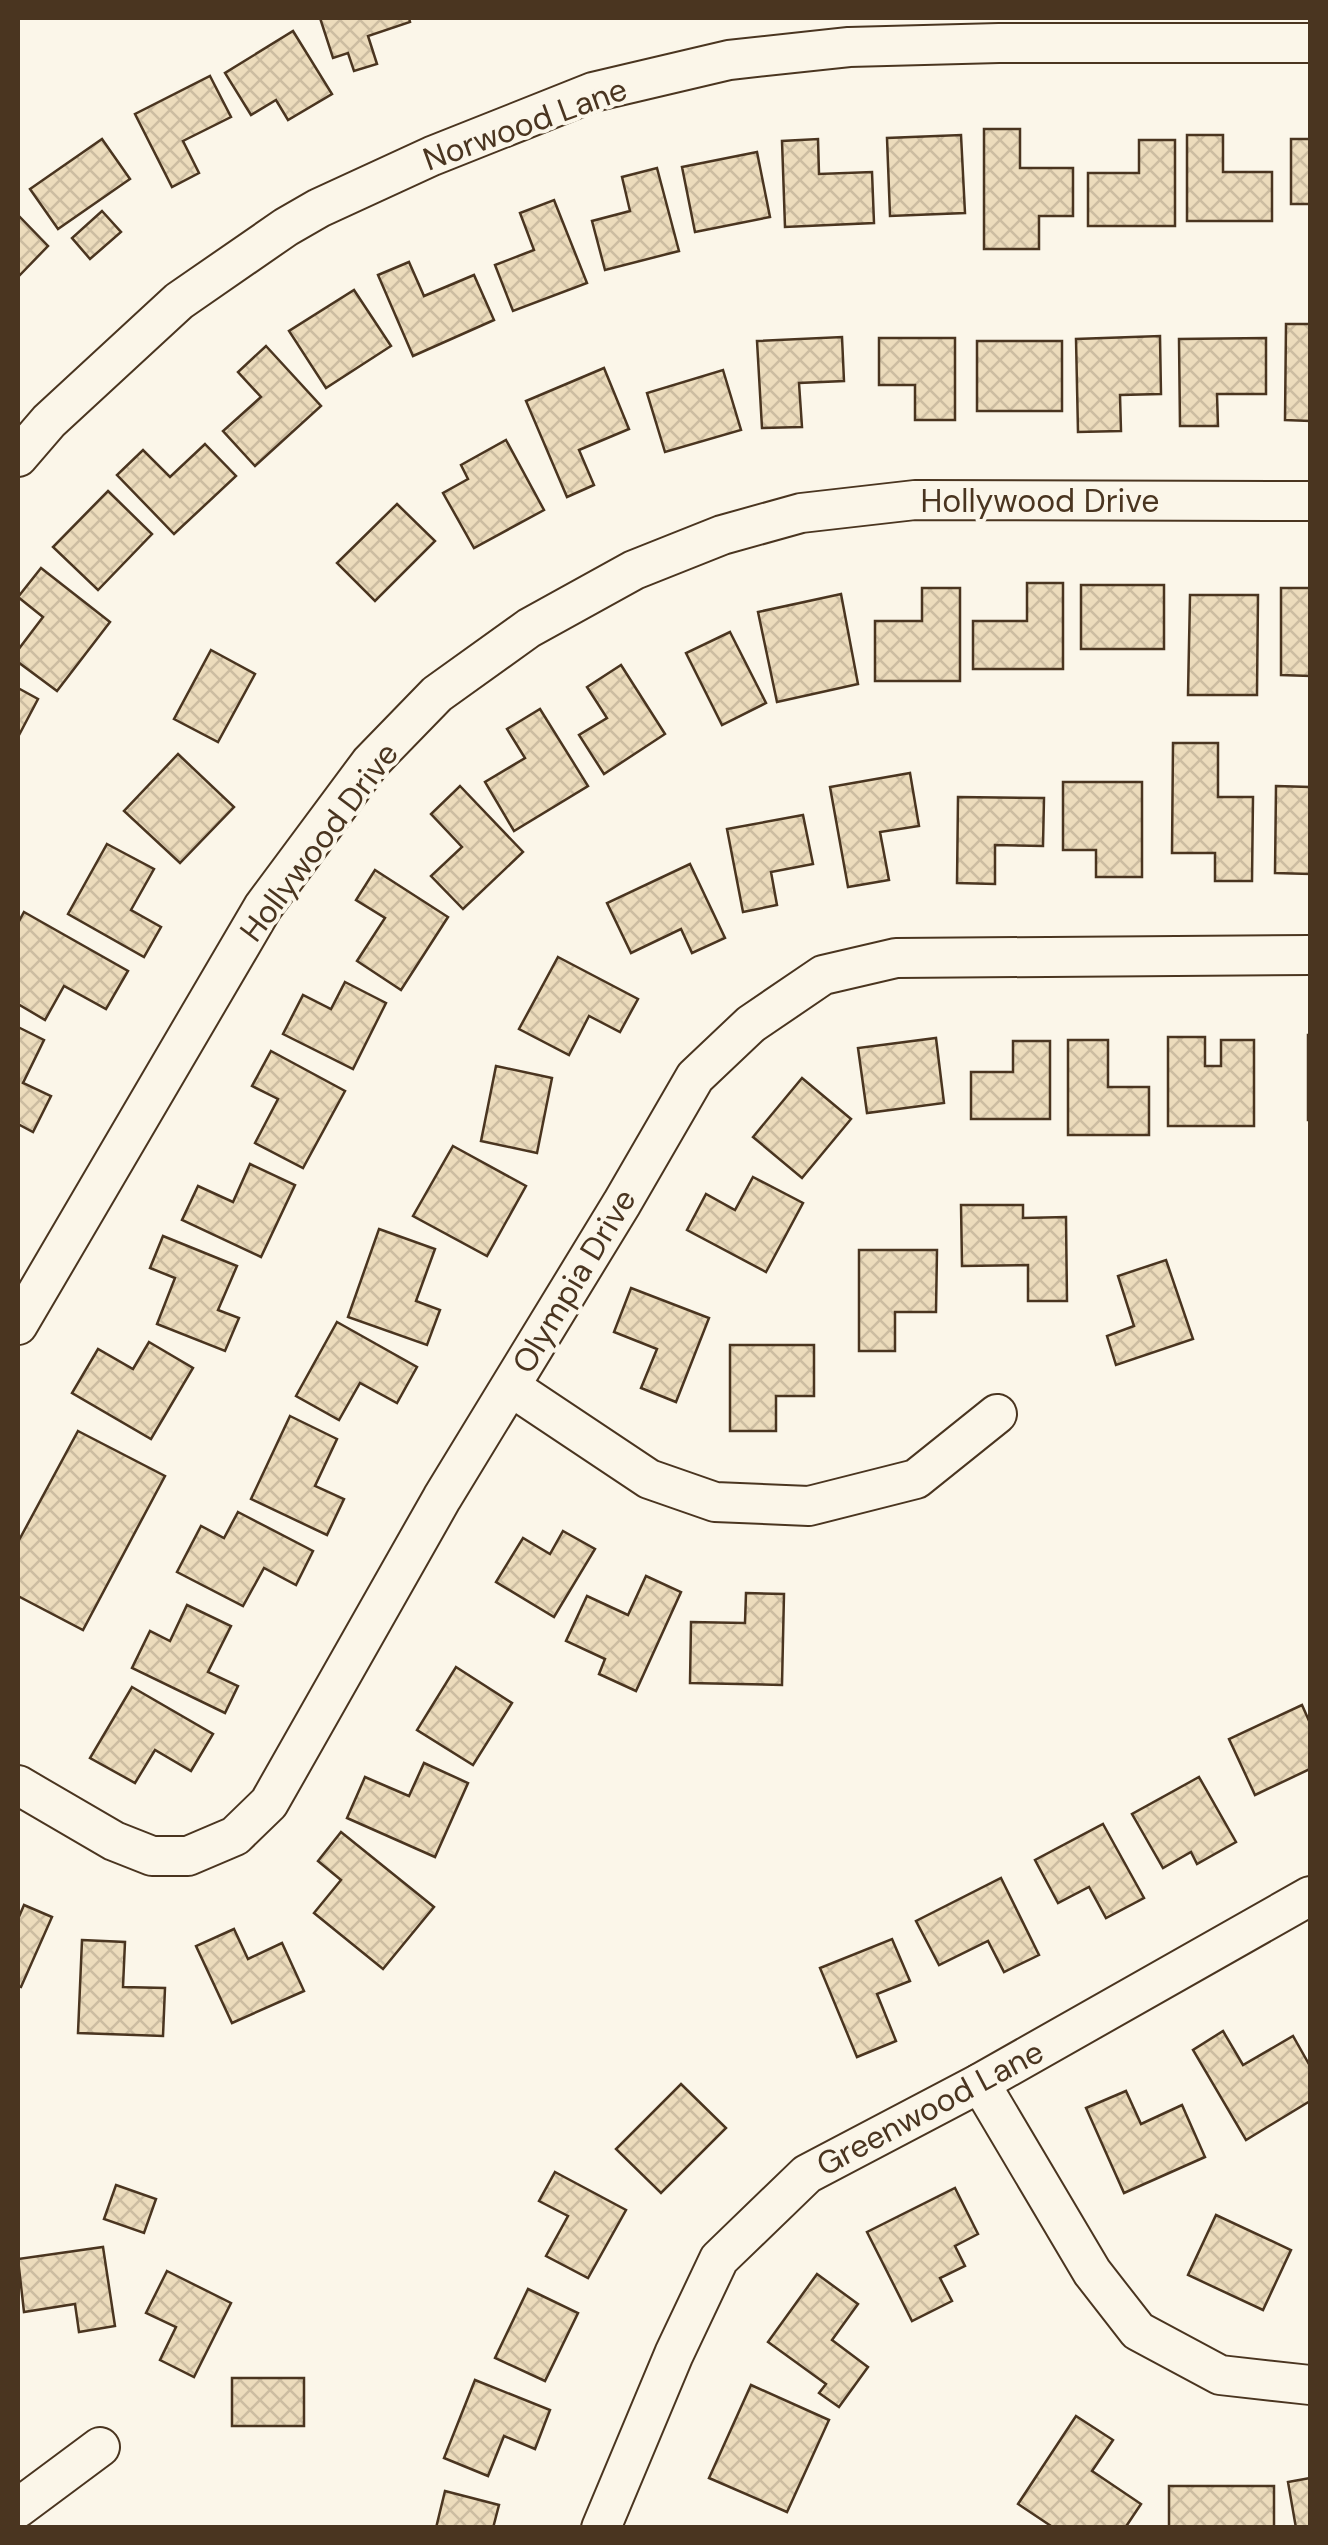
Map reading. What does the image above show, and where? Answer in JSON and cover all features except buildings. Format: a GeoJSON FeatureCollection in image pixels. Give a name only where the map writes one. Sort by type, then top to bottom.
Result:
{"type":"FeatureCollection","features":[{"type":"Feature","properties":{"kind":"street","name":"Norwood Lane"},"geometry":{"type":"LineString","coordinates":[[18,457],[49,421],[179,301],[286,227],[432,156],[593,92],[730,60],[849,47],[999,42],[1310,42]]}},
{"type":"Feature","properties":{"kind":"street","name":"Hollywood Drive"},"geometry":{"type":"LineString","coordinates":[[18,1324],[263,907],[370,763],[438,694],[529,628],[634,570],[722,535],[800,513],[914,500],[1310,501]]}},
{"type":"Feature","properties":{"kind":"street","name":"Olympia Drive"},"geometry":{"type":"LineString","coordinates":[[18,1785],[114,1841],[152,1856],[188,1856],[236,1836],[269,1803],[442,1498],[695,1076],[751,1024],[823,975],[896,958],[1310,955]]}},
{"type":"Feature","properties":{"kind":"street"},"geometry":{"type":"LineString","coordinates":[[510,1387],[648,1480],[716,1502],[809,1506],[916,1479],[997,1414]]}},
{"type":"Feature","properties":{"kind":"street","name":"Greenwood Lane"},"geometry":{"type":"LineString","coordinates":[[601,2528],[719,2258],[807,2174],[980,2083],[1310,1896]]}},
{"type":"Feature","properties":{"kind":"street"},"geometry":{"type":"LineString","coordinates":[[980,2083],[1092,2272],[1138,2331],[1220,2375],[1310,2385]]}},
{"type":"Feature","properties":{"kind":"street"},"geometry":{"type":"LineString","coordinates":[[18,2508],[100,2448]]}}]}
